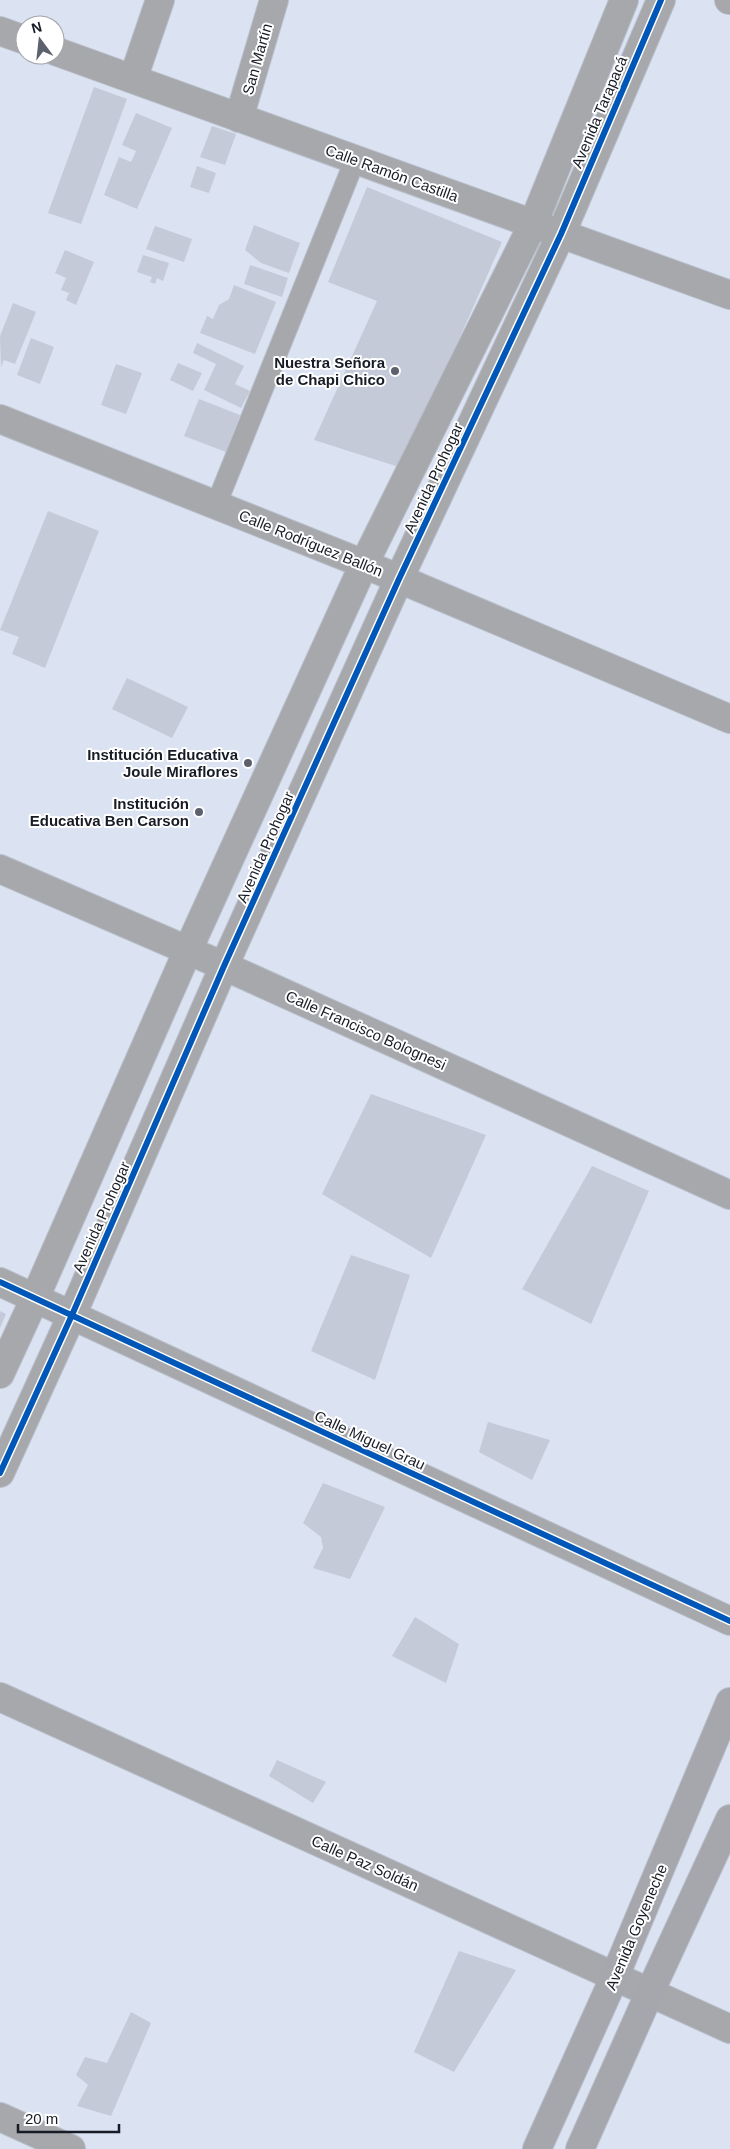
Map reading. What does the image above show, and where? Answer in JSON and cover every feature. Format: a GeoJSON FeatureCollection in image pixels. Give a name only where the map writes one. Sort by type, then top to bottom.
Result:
{"type":"FeatureCollection","features":[{"type":"Feature","properties":{"kind":"main road","name":"Avenida Goyeneche"},"geometry":{"type":"LineString","coordinates":[[537,2149],[615,1976],[730,1702]]}},
{"type":"Feature","properties":{"kind":"main road"},"geometry":{"type":"LineString","coordinates":[[580,2149],[730,1819]]}},
{"type":"Feature","properties":{"kind":"street"},"geometry":{"type":"LineString","coordinates":[[133,79],[160,0]]}},
{"type":"Feature","properties":{"kind":"street","name":"San Martín"},"geometry":{"type":"LineString","coordinates":[[239,118],[274,0]]}},
{"type":"Feature","properties":{"kind":"street","name":"Avenida Tarapacá"},"geometry":{"type":"LineString","coordinates":[[532,224],[624,0]]}},
{"type":"Feature","properties":{"kind":"street","name":"Avenida Tarapacá"},"geometry":{"type":"LineString","coordinates":[[561,234],[661,0]]}},
{"type":"Feature","properties":{"kind":"street"},"geometry":{"type":"LineString","coordinates":[[0,31],[15,36]]}},
{"type":"Feature","properties":{"kind":"street","name":"Calle Ramón Castilla"},"geometry":{"type":"LineString","coordinates":[[65,55],[730,295]]}},
{"type":"Feature","properties":{"kind":"street","name":"Avenida Prohogar"},"geometry":{"type":"LineString","coordinates":[[0,1374],[188,950],[364,564],[532,224]]}},
{"type":"Feature","properties":{"kind":"street","name":"Avenida Prohogar"},"geometry":{"type":"LineString","coordinates":[[0,1474],[72,1315],[224,966],[399,579],[561,234]]}},
{"type":"Feature","properties":{"kind":"street","name":"Calle Rodríguez Ballón"},"geometry":{"type":"LineString","coordinates":[[0,419],[364,564],[730,719]]}},
{"type":"Feature","properties":{"kind":"street","name":"Calle Francisco Bolognesi"},"geometry":{"type":"LineString","coordinates":[[0,869],[224,966],[730,1195]]}},
{"type":"Feature","properties":{"kind":"street","name":"Calle Miguel Grau"},"geometry":{"type":"LineString","coordinates":[[0,1282],[730,1621]]}},
{"type":"Feature","properties":{"kind":"street","name":"Calle Paz Soldán"},"geometry":{"type":"LineString","coordinates":[[0,1697],[730,2029]]}},
{"type":"Feature","properties":{"kind":"street"},"geometry":{"type":"LineString","coordinates":[[0,2117],[71,2149]]}},
{"type":"Feature","properties":{"kind":"lane"},"geometry":{"type":"LineString","coordinates":[[216,505],[355,160]]}},
{"type":"Feature","properties":{"kind":"building"},"geometry":{"type":"Polygon","coordinates":[[[94,87],[127,99],[81,224],[48,213],[94,87]]]}},
{"type":"Feature","properties":{"kind":"building"},"geometry":{"type":"Polygon","coordinates":[[[136,113],[172,128],[137,209],[104,195],[119,157],[131,162],[136,151],[122,145],[136,113]]]}},
{"type":"Feature","properties":{"kind":"building"},"geometry":{"type":"Polygon","coordinates":[[[212,126],[236,134],[225,165],[200,157],[212,126]]]}},
{"type":"Feature","properties":{"kind":"building"},"geometry":{"type":"Polygon","coordinates":[[[197,166],[216,173],[209,193],[190,187],[197,166]]]}},
{"type":"Feature","properties":{"kind":"building","name":"Nuestra Señora de Chapi Chico"},"geometry":{"type":"Polygon","coordinates":[[[367,187],[502,242],[402,468],[314,440],[377,301],[328,282],[367,187]]]}},
{"type":"Feature","properties":{"kind":"building"},"geometry":{"type":"Polygon","coordinates":[[[254,225],[300,243],[289,273],[261,263],[245,250],[254,225]]]}},
{"type":"Feature","properties":{"kind":"building"},"geometry":{"type":"Polygon","coordinates":[[[155,226],[192,239],[184,262],[146,249],[155,226]]]}},
{"type":"Feature","properties":{"kind":"building"},"geometry":{"type":"Polygon","coordinates":[[[65,250],[94,262],[76,305],[66,300],[69,293],[61,290],[66,278],[55,273],[65,250]]]}},
{"type":"Feature","properties":{"kind":"building"},"geometry":{"type":"Polygon","coordinates":[[[143,255],[169,263],[163,281],[157,278],[155,284],[150,282],[152,277],[137,272],[143,255]]]}},
{"type":"Feature","properties":{"kind":"building"},"geometry":{"type":"Polygon","coordinates":[[[250,265],[288,278],[282,297],[244,284],[250,265]]]}},
{"type":"Feature","properties":{"kind":"building"},"geometry":{"type":"Polygon","coordinates":[[[234,285],[276,302],[255,354],[200,333],[207,316],[213,319],[219,305],[229,299],[234,285]]]}},
{"type":"Feature","properties":{"kind":"building"},"geometry":{"type":"Polygon","coordinates":[[[13,303],[36,312],[15,364],[4,360],[1,367],[0,336],[13,303]]]}},
{"type":"Feature","properties":{"kind":"building"},"geometry":{"type":"Polygon","coordinates":[[[31,338],[54,347],[40,384],[17,375],[31,338]]]}},
{"type":"Feature","properties":{"kind":"building"},"geometry":{"type":"Polygon","coordinates":[[[197,343],[244,366],[235,384],[250,391],[241,408],[204,390],[216,364],[193,353],[197,343]]]}},
{"type":"Feature","properties":{"kind":"building"},"geometry":{"type":"Polygon","coordinates":[[[178,363],[202,373],[193,391],[170,380],[178,363]]]}},
{"type":"Feature","properties":{"kind":"building"},"geometry":{"type":"Polygon","coordinates":[[[116,364],[142,373],[126,414],[101,405],[116,364]]]}},
{"type":"Feature","properties":{"kind":"building"},"geometry":{"type":"Polygon","coordinates":[[[199,399],[240,415],[226,452],[184,436],[199,399]]]}},
{"type":"Feature","properties":{"kind":"building"},"geometry":{"type":"Polygon","coordinates":[[[48,511],[99,531],[45,668],[12,654],[19,637],[0,630],[48,511]]]}},
{"type":"Feature","properties":{"kind":"building"},"geometry":{"type":"Polygon","coordinates":[[[127,678],[188,707],[172,738],[112,709],[127,678]]]}},
{"type":"Feature","properties":{"kind":"building"},"geometry":{"type":"Polygon","coordinates":[[[371,1094],[486,1135],[431,1258],[322,1194],[371,1094]]]}},
{"type":"Feature","properties":{"kind":"building"},"geometry":{"type":"Polygon","coordinates":[[[592,1166],[649,1191],[591,1324],[522,1289],[592,1166]]]}},
{"type":"Feature","properties":{"kind":"building"},"geometry":{"type":"Polygon","coordinates":[[[351,1255],[410,1275],[375,1380],[311,1351],[351,1255]]]}},
{"type":"Feature","properties":{"kind":"building"},"geometry":{"type":"Polygon","coordinates":[[[0,1311],[6,1314],[0,1328],[0,1311]]]}},
{"type":"Feature","properties":{"kind":"building"},"geometry":{"type":"Polygon","coordinates":[[[488,1422],[550,1440],[532,1480],[479,1452],[488,1422]]]}},
{"type":"Feature","properties":{"kind":"building"},"geometry":{"type":"Polygon","coordinates":[[[323,1483],[385,1507],[350,1579],[313,1568],[323,1548],[321,1537],[303,1523],[323,1483]]]}},
{"type":"Feature","properties":{"kind":"building"},"geometry":{"type":"Polygon","coordinates":[[[415,1617],[459,1644],[446,1683],[392,1656],[415,1617]]]}},
{"type":"Feature","properties":{"kind":"building"},"geometry":{"type":"Polygon","coordinates":[[[277,1760],[326,1782],[313,1803],[269,1776],[277,1760]]]}},
{"type":"Feature","properties":{"kind":"building"},"geometry":{"type":"Polygon","coordinates":[[[459,1951],[516,1970],[454,2072],[414,2052],[459,1951]]]}},
{"type":"Feature","properties":{"kind":"building"},"geometry":{"type":"Polygon","coordinates":[[[131,2012],[151,2023],[111,2116],[77,2106],[88,2085],[76,2075],[85,2057],[107,2063],[131,2012]]]}},
{"type":"Feature","properties":{"kind":"cycle path"},"geometry":{"type":"LineString","coordinates":[[0,1473],[72,1315],[224,966],[399,579],[561,234],[661,0]]}},
{"type":"Feature","properties":{"kind":"cycle path"},"geometry":{"type":"LineString","coordinates":[[0,1282],[730,1621]]}},
{"type":"Feature","properties":{"kind":"place","name":"Nuestra Señora de Chapi Chico"},"geometry":{"type":"Point","coordinates":[395,371]}},
{"type":"Feature","properties":{"kind":"place","name":"Institución Educativa Joule Miraflores"},"geometry":{"type":"Point","coordinates":[248,763]}},
{"type":"Feature","properties":{"kind":"place","name":"Institución Educativa Ben Carson"},"geometry":{"type":"Point","coordinates":[199,812]}}]}
